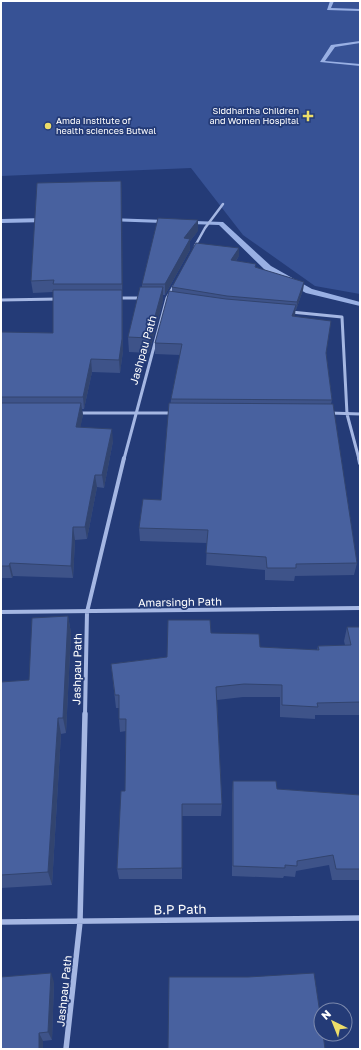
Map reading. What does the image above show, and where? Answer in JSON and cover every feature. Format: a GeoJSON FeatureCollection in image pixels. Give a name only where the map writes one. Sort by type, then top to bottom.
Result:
{"type":"FeatureCollection","features":[{"type":"Feature","properties":{"kind":"street"},"geometry":{"type":"LineString","coordinates":[[194,249],[205,228],[223,204]]}},
{"type":"Feature","properties":{"kind":"street","name":"Jashpau Path"},"geometry":{"type":"LineString","coordinates":[[66,1049],[80,922],[87,612],[135,413],[167,298],[175,284]]}},
{"type":"Feature","properties":{"kind":"street"},"geometry":{"type":"LineString","coordinates":[[112,298],[151,298]]}},
{"type":"Feature","properties":{"kind":"street"},"geometry":{"type":"LineString","coordinates":[[159,298],[174,299]]}},
{"type":"Feature","properties":{"kind":"street"},"geometry":{"type":"LineString","coordinates":[[1,300],[64,299]]}},
{"type":"Feature","properties":{"kind":"street"},"geometry":{"type":"LineString","coordinates":[[288,312],[342,317],[347,414],[360,463]]}},
{"type":"Feature","properties":{"kind":"street"},"geometry":{"type":"LineString","coordinates":[[72,412],[182,413]]}},
{"type":"Feature","properties":{"kind":"street"},"geometry":{"type":"LineString","coordinates":[[323,413],[360,414]]}},
{"type":"Feature","properties":{"kind":"street","name":"Amarsingh Path"},"geometry":{"type":"LineString","coordinates":[[1,612],[360,608]]}},
{"type":"Feature","properties":{"kind":"street","name":"B.P Path"},"geometry":{"type":"LineString","coordinates":[[1,922],[360,918]]}},
{"type":"Feature","properties":{"kind":"shaded area"},"geometry":{"type":"Polygon","coordinates":[[[1,1],[360,1],[360,294],[315,286],[243,235],[191,168],[1,176],[1,1]]]}},
{"type":"Feature","properties":{"kind":"building"},"geometry":{"type":"Polygon","coordinates":[[[121,181],[122,284],[53,284],[54,280],[31,281],[37,183],[121,181]]]}},
{"type":"Feature","properties":{"kind":"building"},"geometry":{"type":"Polygon","coordinates":[[[158,218],[198,220],[184,238],[190,239],[165,284],[142,284],[158,218]]]}},
{"type":"Feature","properties":{"kind":"building"},"geometry":{"type":"Polygon","coordinates":[[[196,243],[239,248],[231,260],[256,264],[255,267],[304,282],[297,302],[227,296],[172,287],[196,243]]]}},
{"type":"Feature","properties":{"kind":"building"},"geometry":{"type":"Polygon","coordinates":[[[140,287],[163,287],[149,338],[128,337],[140,287]]]}},
{"type":"Feature","properties":{"kind":"building"},"geometry":{"type":"Polygon","coordinates":[[[53,290],[122,290],[122,339],[119,360],[91,359],[83,397],[1,397],[1,332],[53,333],[53,290]]]}},
{"type":"Feature","properties":{"kind":"building"},"geometry":{"type":"Polygon","coordinates":[[[169,291],[226,299],[296,305],[292,316],[331,321],[326,353],[332,400],[171,399],[182,344],[155,343],[169,291]]]}},
{"type":"Feature","properties":{"kind":"building"},"geometry":{"type":"Polygon","coordinates":[[[1,403],[81,403],[76,427],[112,429],[102,475],[95,475],[85,527],[73,527],[71,566],[10,563],[9,566],[1,566],[1,403]]]}},
{"type":"Feature","properties":{"kind":"building"},"geometry":{"type":"Polygon","coordinates":[[[169,403],[333,404],[357,563],[296,564],[296,568],[267,568],[266,557],[206,553],[208,530],[139,528],[143,499],[161,500],[169,403]]]}},
{"type":"Feature","properties":{"kind":"building"},"geometry":{"type":"Polygon","coordinates":[[[68,616],[63,718],[58,718],[48,872],[1,875],[1,682],[29,680],[32,618],[68,616]]]}},
{"type":"Feature","properties":{"kind":"building"},"geometry":{"type":"Polygon","coordinates":[[[168,620],[210,620],[211,633],[259,634],[260,647],[319,650],[318,646],[351,645],[347,627],[360,627],[360,702],[317,703],[318,707],[282,705],[282,685],[244,684],[216,687],[222,804],[182,804],[182,868],[117,869],[121,791],[125,791],[126,719],[119,719],[119,695],[115,695],[111,664],[167,657],[168,620]]]}},
{"type":"Feature","properties":{"kind":"building"},"geometry":{"type":"Polygon","coordinates":[[[233,781],[276,781],[277,789],[360,795],[360,869],[336,869],[333,855],[297,861],[297,866],[285,865],[285,868],[233,866],[233,781]]]}},
{"type":"Feature","properties":{"kind":"building"},"geometry":{"type":"Polygon","coordinates":[[[51,973],[48,1032],[39,1033],[39,1049],[1,1049],[1,977],[51,973]]]}},
{"type":"Feature","properties":{"kind":"building"},"geometry":{"type":"Polygon","coordinates":[[[314,973],[318,1002],[313,1002],[313,1042],[324,1042],[325,1049],[168,1049],[169,977],[248,977],[314,973]]]}},
{"type":"Feature","properties":{"kind":"waterway"},"geometry":{"type":"LineString","coordinates":[[332,1],[328,9],[360,10]]}},
{"type":"Feature","properties":{"kind":"waterway"},"geometry":{"type":"LineString","coordinates":[[360,42],[333,46],[322,62],[360,65]]}},
{"type":"Feature","properties":{"kind":"waterway"},"geometry":{"type":"LineString","coordinates":[[1,221],[47,220]]}},
{"type":"Feature","properties":{"kind":"waterway"},"geometry":{"type":"LineString","coordinates":[[109,220],[221,223],[268,268],[309,291],[360,304]]}},
{"type":"Feature","properties":{"kind":"place","name":"Siddhartha Children and Women Hospital"},"geometry":{"type":"Point","coordinates":[308,116]}},
{"type":"Feature","properties":{"kind":"place","name":"Amda Institute of health sciences Butwal"},"geometry":{"type":"Point","coordinates":[48,126]}}]}
